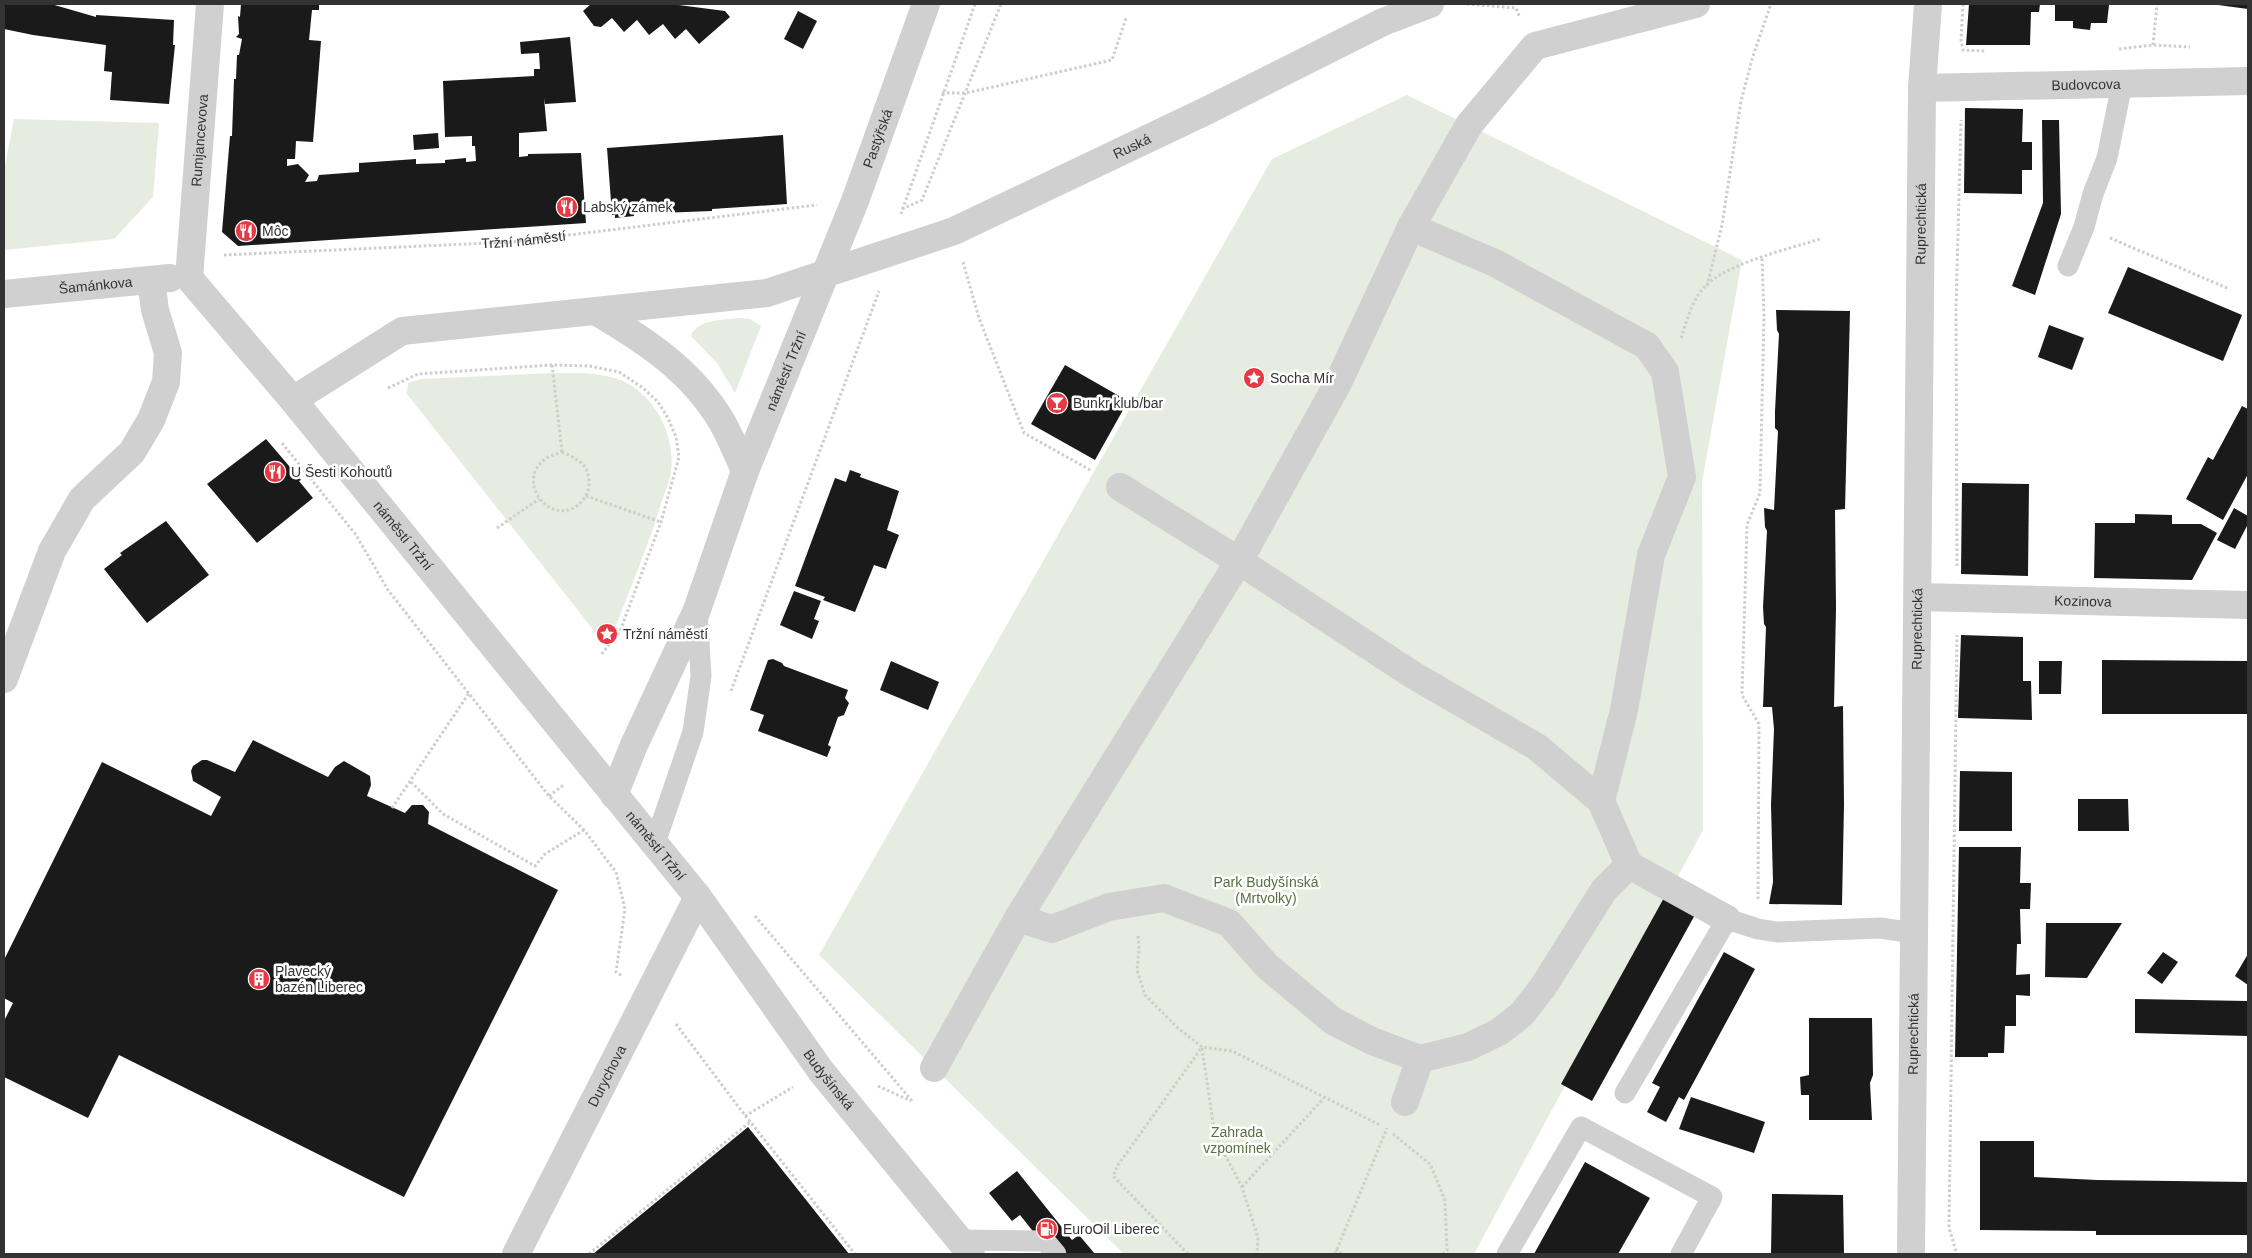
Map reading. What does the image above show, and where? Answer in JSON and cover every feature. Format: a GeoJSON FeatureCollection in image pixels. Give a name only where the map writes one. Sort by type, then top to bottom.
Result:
{"type":"FeatureCollection","features":[{"type":"Feature","properties":{"kind":"street","name":"Rumjancevova"},"geometry":{"type":"LineString","coordinates":[[190,267],[210,4]]}},
{"type":"Feature","properties":{"kind":"street","name":"Pastýřská"},"geometry":{"type":"LineString","coordinates":[[826,272],[855,201],[926,4]]}},
{"type":"Feature","properties":{"kind":"street","name":"Ruská"},"geometry":{"type":"LineString","coordinates":[[826,272],[954,232],[1206,111],[1383,22],[1430,4]]}},
{"type":"Feature","properties":{"kind":"street"},"geometry":{"type":"LineString","coordinates":[[934,1068],[1018,918],[1239,561],[1337,385],[1411,227],[1468,124],[1534,46],[1696,4]]}},
{"type":"Feature","properties":{"kind":"street","name":"Ruprechtická"},"geometry":{"type":"LineString","coordinates":[[1911,1254],[1922,88],[1928,4]]}},
{"type":"Feature","properties":{"kind":"street","name":"Budovcova"},"geometry":{"type":"LineString","coordinates":[[1922,88],[2248,81]]}},
{"type":"Feature","properties":{"kind":"street"},"geometry":{"type":"LineString","coordinates":[[1411,227],[1495,263],[1647,346],[1665,372],[1682,476],[1651,555],[1624,710],[1601,801]]}},
{"type":"Feature","properties":{"kind":"street","name":"Šamánkova"},"geometry":{"type":"LineString","coordinates":[[4,294],[151,280],[190,267]]}},
{"type":"Feature","properties":{"kind":"street","name":"náměstí Tržní"},"geometry":{"type":"LineString","coordinates":[[190,267],[293,400],[698,897]]}},
{"type":"Feature","properties":{"kind":"street","name":"náměstí Tržní"},"geometry":{"type":"LineString","coordinates":[[614,795],[634,745],[697,610],[745,471],[826,272]]}},
{"type":"Feature","properties":{"kind":"street"},"geometry":{"type":"LineString","coordinates":[[293,400],[402,331],[767,293],[826,272]]}},
{"type":"Feature","properties":{"kind":"street"},"geometry":{"type":"LineString","coordinates":[[4,679],[52,551],[82,499],[132,452],[151,420],[166,382],[168,353],[155,310],[151,280]]}},
{"type":"Feature","properties":{"kind":"street"},"geometry":{"type":"LineString","coordinates":[[597,312],[646,341],[688,377],[722,422],[745,471]]}},
{"type":"Feature","properties":{"kind":"street"},"geometry":{"type":"LineString","coordinates":[[1120,487],[1239,561],[1413,675],[1537,747],[1601,801],[1628,865],[1727,920]]}},
{"type":"Feature","properties":{"kind":"street","name":"Kozinova"},"geometry":{"type":"LineString","coordinates":[[1918,597],[2248,605]]}},
{"type":"Feature","properties":{"kind":"street"},"geometry":{"type":"LineString","coordinates":[[1018,918],[1052,929],[1109,908],[1164,898],[1229,923],[1267,966],[1333,1021],[1372,1041],[1420,1059],[1468,1047],[1499,1032],[1522,1014],[1543,987],[1604,890],[1628,865]]}},
{"type":"Feature","properties":{"kind":"street","name":"Budyšínská"},"geometry":{"type":"LineString","coordinates":[[698,897],[821,1071],[965,1247]]}},
{"type":"Feature","properties":{"kind":"street","name":"Durychova"},"geometry":{"type":"LineString","coordinates":[[516,1254],[698,897]]}},
{"type":"Feature","properties":{"kind":"street"},"geometry":{"type":"LineString","coordinates":[[1405,1102],[1420,1059]]}},
{"type":"Feature","properties":{"kind":"lane"},"geometry":{"type":"LineString","coordinates":[[2068,266],[2084,227],[2093,194],[2107,158],[2122,84]]}},
{"type":"Feature","properties":{"kind":"lane"},"geometry":{"type":"LineString","coordinates":[[655,844],[693,732],[701,676],[697,610]]}},
{"type":"Feature","properties":{"kind":"lane"},"geometry":{"type":"LineString","coordinates":[[1625,1093],[1727,920],[1758,929],[1777,932],[1880,928],[1914,933]]}},
{"type":"Feature","properties":{"kind":"lane"},"geometry":{"type":"LineString","coordinates":[[1507,1254],[1582,1127],[1712,1197],[1681,1254]]}},
{"type":"Feature","properties":{"kind":"lane"},"geometry":{"type":"LineString","coordinates":[[965,1247],[1045,1241],[1056,1254]]}},
{"type":"Feature","properties":{"kind":"path"},"geometry":{"type":"LineString","coordinates":[[728,698],[895,250],[902,210],[974,4]]}},
{"type":"Feature","properties":{"kind":"path"},"geometry":{"type":"LineString","coordinates":[[902,210],[922,200],[1001,4]]}},
{"type":"Feature","properties":{"kind":"path"},"geometry":{"type":"LineString","coordinates":[[1467,4],[1516,8],[1521,24]]}},
{"type":"Feature","properties":{"kind":"path"},"geometry":{"type":"LineString","coordinates":[[1707,286],[1722,225],[1741,100],[1753,56],[1771,4]]}},
{"type":"Feature","properties":{"kind":"path"},"geometry":{"type":"LineString","coordinates":[[1963,50],[1961,40],[1964,4]]}},
{"type":"Feature","properties":{"kind":"path"},"geometry":{"type":"LineString","coordinates":[[2153,45],[2157,4]]}},
{"type":"Feature","properties":{"kind":"path"},"geometry":{"type":"LineString","coordinates":[[942,93],[966,93],[1112,60],[1126,18]]}},
{"type":"Feature","properties":{"kind":"path"},"geometry":{"type":"LineString","coordinates":[[1958,567],[1956,309],[1961,116]]}},
{"type":"Feature","properties":{"kind":"path","name":"Tržní náměstí"},"geometry":{"type":"LineString","coordinates":[[190,267],[511,242],[855,201]]}},
{"type":"Feature","properties":{"kind":"path"},"geometry":{"type":"LineString","coordinates":[[2084,227],[2227,288]]}},
{"type":"Feature","properties":{"kind":"path"},"geometry":{"type":"LineString","coordinates":[[954,232],[979,318],[1024,433],[1120,487]]}},
{"type":"Feature","properties":{"kind":"path"},"geometry":{"type":"LineString","coordinates":[[1665,372],[1701,291],[1717,276],[1762,257],[1820,239]]}},
{"type":"Feature","properties":{"kind":"path"},"geometry":{"type":"LineString","coordinates":[[1758,929],[1759,724],[1742,695],[1747,525],[1760,493],[1764,317],[1762,257]]}},
{"type":"Feature","properties":{"kind":"path"},"geometry":{"type":"LineString","coordinates":[[552,365],[562,452]]}},
{"type":"Feature","properties":{"kind":"path"},"geometry":{"type":"LineString","coordinates":[[388,388],[418,374],[552,365],[590,366],[619,372],[643,388],[658,402],[668,418],[676,437],[679,458],[661,522],[620,631],[600,656]]}},
{"type":"Feature","properties":{"kind":"path"},"geometry":{"type":"LineString","coordinates":[[279,438],[356,535],[388,590],[550,796],[584,830],[616,872],[624,909],[616,972],[622,976]]}},
{"type":"Feature","properties":{"kind":"path"},"geometry":{"type":"LineString","coordinates":[[562,452],[576,458],[587,471],[589,487],[586,496],[580,503],[564,510],[546,506],[539,499],[533,483],[538,466],[544,460],[562,452]]}},
{"type":"Feature","properties":{"kind":"path"},"geometry":{"type":"LineString","coordinates":[[586,496],[661,522]]}},
{"type":"Feature","properties":{"kind":"path"},"geometry":{"type":"LineString","coordinates":[[496,528],[539,499]]}},
{"type":"Feature","properties":{"kind":"path"},"geometry":{"type":"LineString","coordinates":[[1956,1252],[1949,1228],[1957,635]]}},
{"type":"Feature","properties":{"kind":"path"},"geometry":{"type":"LineString","coordinates":[[392,808],[469,693]]}},
{"type":"Feature","properties":{"kind":"path"},"geometry":{"type":"LineString","coordinates":[[411,782],[443,814],[535,866],[545,854],[584,830]]}},
{"type":"Feature","properties":{"kind":"path"},"geometry":{"type":"LineString","coordinates":[[550,796],[568,782]]}},
{"type":"Feature","properties":{"kind":"path"},"geometry":{"type":"LineString","coordinates":[[1134,903],[1140,949],[1137,970],[1145,996],[1178,1028],[1202,1047],[1232,1051],[1386,1128],[1430,1164],[1445,1200],[1446,1250],[1443,1254]]}},
{"type":"Feature","properties":{"kind":"path"},"geometry":{"type":"LineString","coordinates":[[754,916],[913,1102],[872,1083]]}},
{"type":"Feature","properties":{"kind":"path"},"geometry":{"type":"LineString","coordinates":[[676,1024],[745,1116],[855,1254]]}},
{"type":"Feature","properties":{"kind":"path"},"geometry":{"type":"LineString","coordinates":[[1202,1047],[1215,1136],[1242,1187],[1258,1238],[1257,1254]]}},
{"type":"Feature","properties":{"kind":"path"},"geometry":{"type":"LineString","coordinates":[[1188,1254],[1113,1176],[1118,1165],[1202,1047]]}},
{"type":"Feature","properties":{"kind":"path"},"geometry":{"type":"LineString","coordinates":[[745,1116],[821,1071]]}},
{"type":"Feature","properties":{"kind":"path"},"geometry":{"type":"LineString","coordinates":[[1242,1187],[1324,1098]]}},
{"type":"Feature","properties":{"kind":"path"},"geometry":{"type":"LineString","coordinates":[[589,1254],[750,1122]]}},
{"type":"Feature","properties":{"kind":"path"},"geometry":{"type":"LineString","coordinates":[[1335,1254],[1386,1128]]}},
{"type":"Feature","properties":{"kind":"path"},"geometry":{"type":"LineString","coordinates":[[1336,1248],[1342,1254]]}},
{"type":"Feature","properties":{"kind":"green space","name":"Park Budyšínská (Mrtvolky)"},"geometry":{"type":"Polygon","coordinates":[[[1407,95],[1742,260],[1702,482],[1703,830],[1474,1254],[1124,1254],[819,955],[1272,159],[1407,95]]]}},
{"type":"Feature","properties":{"kind":"green space"},"geometry":{"type":"Polygon","coordinates":[[[14,119],[159,123],[153,197],[114,239],[4,250],[4,170],[14,119]]]}},
{"type":"Feature","properties":{"kind":"green space"},"geometry":{"type":"Polygon","coordinates":[[[740,318],[750,319],[761,326],[735,393],[717,363],[691,336],[694,330],[705,323],[740,318]]]}},
{"type":"Feature","properties":{"kind":"green space"},"geometry":{"type":"Polygon","coordinates":[[[554,373],[597,374],[625,382],[638,390],[658,413],[669,441],[671,471],[668,483],[645,551],[615,628],[605,638],[595,632],[407,394],[408,383],[421,379],[554,373]]]}},
{"type":"Feature","properties":{"kind":"building"},"geometry":{"type":"Polygon","coordinates":[[[4,4],[51,4],[96,17],[96,15],[174,20],[173,45],[175,45],[169,104],[110,100],[112,72],[104,71],[106,45],[4,29],[4,4]]]}},
{"type":"Feature","properties":{"kind":"building"},"geometry":{"type":"Polygon","coordinates":[[[241,4],[319,4],[319,10],[312,10],[309,40],[321,41],[313,142],[296,141],[295,159],[287,159],[287,166],[298,164],[309,175],[305,182],[317,181],[319,175],[359,172],[359,163],[416,159],[416,164],[445,163],[445,160],[466,158],[466,162],[476,161],[475,146],[472,146],[472,136],[445,137],[443,81],[534,76],[534,69],[540,69],[539,53],[521,54],[520,42],[570,37],[576,102],[545,104],[544,98],[547,131],[519,133],[519,157],[528,156],[528,154],[581,153],[586,223],[238,246],[222,232],[230,136],[232,136],[234,79],[236,79],[237,55],[239,55],[242,39],[236,37],[239,34],[238,16],[240,17],[241,4]]]}},
{"type":"Feature","properties":{"kind":"building"},"geometry":{"type":"Polygon","coordinates":[[[591,4],[671,4],[725,11],[730,17],[699,44],[686,29],[675,39],[663,24],[649,35],[637,20],[624,32],[612,18],[601,27],[594,26],[583,11],[591,4]]]}},
{"type":"Feature","properties":{"kind":"building"},"geometry":{"type":"Polygon","coordinates":[[[1969,4],[2040,4],[2039,12],[2031,12],[2030,45],[1966,45],[1969,4]]]}},
{"type":"Feature","properties":{"kind":"building"},"geometry":{"type":"Polygon","coordinates":[[[2055,4],[2109,5],[2107,23],[2091,23],[2090,30],[2073,28],[2073,21],[2055,21],[2055,4]]]}},
{"type":"Feature","properties":{"kind":"building"},"geometry":{"type":"Polygon","coordinates":[[[2248,4],[2248,9],[2218,5],[2248,4]]]}},
{"type":"Feature","properties":{"kind":"building"},"geometry":{"type":"Polygon","coordinates":[[[798,11],[817,21],[803,49],[784,39],[798,11]]]}},
{"type":"Feature","properties":{"kind":"building"},"geometry":{"type":"Polygon","coordinates":[[[1965,108],[2023,109],[2022,142],[2032,142],[2032,170],[2022,170],[2022,194],[1964,193],[1965,108]]]}},
{"type":"Feature","properties":{"kind":"building"},"geometry":{"type":"Polygon","coordinates":[[[2042,120],[2059,120],[2061,214],[2035,295],[2012,286],[2043,203],[2042,120]]]}},
{"type":"Feature","properties":{"kind":"building"},"geometry":{"type":"Polygon","coordinates":[[[438,133],[439,148],[414,150],[413,135],[438,133]]]}},
{"type":"Feature","properties":{"kind":"building"},"geometry":{"type":"Polygon","coordinates":[[[783,135],[787,204],[712,209],[712,211],[634,214],[634,216],[615,218],[615,215],[612,215],[607,148],[783,135]]]}},
{"type":"Feature","properties":{"kind":"building"},"geometry":{"type":"Polygon","coordinates":[[[2128,267],[2242,315],[2223,361],[2108,313],[2128,267]]]}},
{"type":"Feature","properties":{"kind":"building"},"geometry":{"type":"Polygon","coordinates":[[[1776,310],[1850,311],[1845,509],[1835,510],[1834,707],[1843,706],[1842,905],[1769,904],[1773,882],[1771,805],[1774,729],[1772,707],[1763,707],[1766,627],[1764,624],[1763,607],[1767,531],[1764,508],[1774,510],[1778,431],[1775,428],[1775,411],[1779,334],[1776,310]]]}},
{"type":"Feature","properties":{"kind":"building"},"geometry":{"type":"Polygon","coordinates":[[[2049,325],[2084,338],[2072,370],[2038,357],[2049,325]]]}},
{"type":"Feature","properties":{"kind":"building"},"geometry":{"type":"Polygon","coordinates":[[[1065,365],[1128,401],[1095,460],[1031,424],[1065,365]]]}},
{"type":"Feature","properties":{"kind":"building"},"geometry":{"type":"Polygon","coordinates":[[[2242,406],[2248,409],[2248,474],[2223,520],[2186,499],[2208,457],[2213,460],[2242,406]]]}},
{"type":"Feature","properties":{"kind":"building"},"geometry":{"type":"Polygon","coordinates":[[[266,439],[301,480],[299,481],[313,498],[257,543],[207,484],[266,439]]]}},
{"type":"Feature","properties":{"kind":"building"},"geometry":{"type":"Polygon","coordinates":[[[850,470],[861,474],[860,477],[899,491],[887,530],[899,535],[886,569],[874,565],[855,612],[823,600],[825,597],[795,586],[835,478],[846,482],[850,470]]]}},
{"type":"Feature","properties":{"kind":"building"},"geometry":{"type":"Polygon","coordinates":[[[1962,483],[2029,484],[2028,576],[1961,574],[1962,483]]]}},
{"type":"Feature","properties":{"kind":"building"},"geometry":{"type":"Polygon","coordinates":[[[2234,508],[2248,516],[2248,524],[2235,549],[2217,540],[2234,508]]]}},
{"type":"Feature","properties":{"kind":"building"},"geometry":{"type":"Polygon","coordinates":[[[2135,514],[2172,515],[2172,524],[2201,524],[2217,533],[2192,580],[2094,578],[2095,523],[2135,523],[2135,514]]]}},
{"type":"Feature","properties":{"kind":"building"},"geometry":{"type":"Polygon","coordinates":[[[166,521],[209,575],[147,623],[104,569],[122,555],[120,553],[166,521]]]}},
{"type":"Feature","properties":{"kind":"building"},"geometry":{"type":"Polygon","coordinates":[[[794,591],[821,601],[814,619],[819,621],[812,639],[780,625],[794,591]]]}},
{"type":"Feature","properties":{"kind":"building"},"geometry":{"type":"Polygon","coordinates":[[[1961,635],[2023,637],[2023,681],[2031,681],[2032,720],[1958,718],[1961,635]]]}},
{"type":"Feature","properties":{"kind":"building"},"geometry":{"type":"Polygon","coordinates":[[[773,659],[784,666],[848,690],[845,698],[849,703],[844,715],[838,717],[828,745],[831,747],[827,757],[758,731],[764,715],[750,710],[768,660],[773,659]]]}},
{"type":"Feature","properties":{"kind":"building"},"geometry":{"type":"Polygon","coordinates":[[[2102,660],[2248,661],[2248,714],[2102,714],[2102,660]]]}},
{"type":"Feature","properties":{"kind":"building"},"geometry":{"type":"Polygon","coordinates":[[[891,661],[939,682],[928,710],[880,690],[891,661]]]}},
{"type":"Feature","properties":{"kind":"building"},"geometry":{"type":"Polygon","coordinates":[[[2039,661],[2062,661],[2061,694],[2039,694],[2039,661]]]}},
{"type":"Feature","properties":{"kind":"building","name":"Plavecký bazén Liberec"},"geometry":{"type":"Polygon","coordinates":[[[253,740],[328,777],[335,767],[344,761],[370,776],[371,785],[367,796],[405,813],[412,805],[423,805],[429,812],[428,824],[558,890],[404,1197],[119,1055],[88,1118],[4,1077],[4,1021],[13,1003],[4,998],[4,960],[102,762],[211,816],[221,797],[193,781],[191,771],[193,766],[202,760],[207,760],[235,772],[253,740]]]}},
{"type":"Feature","properties":{"kind":"building"},"geometry":{"type":"Polygon","coordinates":[[[1960,771],[2012,772],[2012,831],[1959,831],[1960,771]]]}},
{"type":"Feature","properties":{"kind":"building"},"geometry":{"type":"Polygon","coordinates":[[[2078,799],[2128,799],[2129,831],[2078,831],[2078,799]]]}},
{"type":"Feature","properties":{"kind":"building"},"geometry":{"type":"Polygon","coordinates":[[[1959,847],[2021,847],[2020,883],[2031,883],[2030,909],[2020,909],[2021,944],[2017,944],[2016,975],[2030,974],[2030,996],[2016,995],[2016,1026],[2005,1026],[2004,1053],[1988,1053],[1988,1057],[1955,1057],[1959,847]]]}},
{"type":"Feature","properties":{"kind":"building"},"geometry":{"type":"Polygon","coordinates":[[[1665,896],[1696,913],[1592,1101],[1561,1084],[1665,896]]]}},
{"type":"Feature","properties":{"kind":"building"},"geometry":{"type":"Polygon","coordinates":[[[2046,923],[2122,923],[2087,978],[2045,977],[2046,923]]]}},
{"type":"Feature","properties":{"kind":"building"},"geometry":{"type":"Polygon","coordinates":[[[1724,952],[1755,969],[1684,1100],[1679,1097],[1666,1122],[1647,1112],[1660,1087],[1652,1083],[1724,952]]]}},
{"type":"Feature","properties":{"kind":"building"},"geometry":{"type":"Polygon","coordinates":[[[2163,952],[2178,962],[2162,984],[2147,973],[2163,952]]]}},
{"type":"Feature","properties":{"kind":"building"},"geometry":{"type":"Polygon","coordinates":[[[2248,954],[2248,985],[2235,976],[2248,954]]]}},
{"type":"Feature","properties":{"kind":"building"},"geometry":{"type":"Polygon","coordinates":[[[2135,999],[2248,1001],[2248,1036],[2135,1033],[2135,999]]]}},
{"type":"Feature","properties":{"kind":"building"},"geometry":{"type":"Polygon","coordinates":[[[1809,1018],[1872,1018],[1873,1075],[1870,1083],[1872,1120],[1809,1120],[1809,1095],[1801,1095],[1800,1077],[1809,1075],[1809,1018]]]}},
{"type":"Feature","properties":{"kind":"building"},"geometry":{"type":"Polygon","coordinates":[[[1691,1097],[1765,1122],[1754,1153],[1679,1129],[1691,1097]]]}},
{"type":"Feature","properties":{"kind":"building"},"geometry":{"type":"Polygon","coordinates":[[[748,1127],[849,1254],[593,1254],[748,1127]]]}},
{"type":"Feature","properties":{"kind":"building"},"geometry":{"type":"Polygon","coordinates":[[[1980,1141],[2034,1141],[2034,1177],[2097,1180],[2248,1182],[2248,1235],[2096,1235],[2096,1231],[1980,1230],[1980,1141]]]}},
{"type":"Feature","properties":{"kind":"building"},"geometry":{"type":"Polygon","coordinates":[[[1585,1162],[1650,1198],[1618,1254],[1534,1254],[1585,1162]]]}},
{"type":"Feature","properties":{"kind":"building"},"geometry":{"type":"Polygon","coordinates":[[[1017,1171],[1072,1240],[1079,1235],[1095,1254],[1051,1254],[1020,1215],[1012,1221],[989,1193],[1017,1171]]]}},
{"type":"Feature","properties":{"kind":"building"},"geometry":{"type":"Polygon","coordinates":[[[1772,1194],[1843,1195],[1844,1254],[1771,1254],[1772,1194]]]}},
{"type":"Feature","properties":{"kind":"place","name":"Labský zámek"},"geometry":{"type":"Point","coordinates":[567,207]}},
{"type":"Feature","properties":{"kind":"place","name":"Môc"},"geometry":{"type":"Point","coordinates":[246,231]}},
{"type":"Feature","properties":{"kind":"place","name":"Socha Mír"},"geometry":{"type":"Point","coordinates":[1254,378]}},
{"type":"Feature","properties":{"kind":"place","name":"Bunkr klub/bar"},"geometry":{"type":"Point","coordinates":[1057,403]}},
{"type":"Feature","properties":{"kind":"place","name":"U Šesti Kohoutů"},"geometry":{"type":"Point","coordinates":[275,472]}},
{"type":"Feature","properties":{"kind":"place","name":"Tržní náměstí"},"geometry":{"type":"Point","coordinates":[607,634]}},
{"type":"Feature","properties":{"kind":"place","name":"Plavecký bazén Liberec"},"geometry":{"type":"Point","coordinates":[259,979]}},
{"type":"Feature","properties":{"kind":"place","name":"EuroOil Liberec"},"geometry":{"type":"Point","coordinates":[1047,1229]}},
{"type":"Feature","properties":{"kind":"park label","name":"Zahrada vzpomínek"},"geometry":{"type":"Point","coordinates":[1237,1140]}}]}
